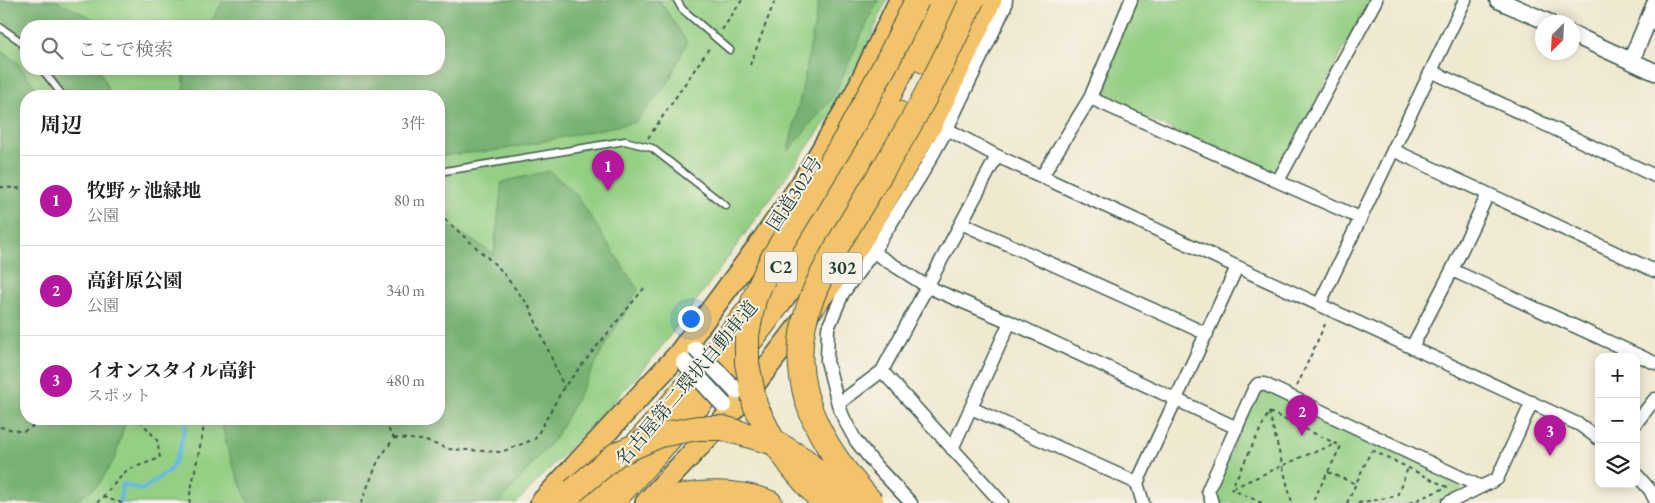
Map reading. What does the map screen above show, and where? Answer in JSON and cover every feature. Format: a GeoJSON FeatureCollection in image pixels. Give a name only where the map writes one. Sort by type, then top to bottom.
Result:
{"type":"FeatureCollection","features":[{"type":"Feature","properties":{"kind":"highway","name":"国道302号"},"geometry":{"type":"LineString","coordinates":[[541,503],[686,351],[802,183],[855,94],[900,0]]}},
{"type":"Feature","properties":{"kind":"highway"},"geometry":{"type":"LineString","coordinates":[[823,503],[793,468],[771,437],[755,405],[747,363],[747,335],[754,299],[772,259],[846,138],[890,56],[917,0]]}},
{"type":"Feature","properties":{"kind":"highway","name":"名古屋第二環状自動車道"},"geometry":{"type":"LineString","coordinates":[[583,503],[716,351],[796,247],[838,184],[877,118],[935,0]]}},
{"type":"Feature","properties":{"kind":"highway","name":"名古屋第二環状自動車道"},"geometry":{"type":"LineString","coordinates":[[611,503],[704,400],[815,254],[854,192],[891,126],[954,0]]}},
{"type":"Feature","properties":{"kind":"highway"},"geometry":{"type":"LineString","coordinates":[[872,503],[842,468],[826,443],[808,407],[800,368],[802,335],[809,304],[831,256],[913,118],[972,0]]}},
{"type":"Feature","properties":{"kind":"highway","name":"302"},"geometry":{"type":"LineString","coordinates":[[646,503],[734,402],[831,284],[864,236],[930,125],[960,68],[991,0]]}},
{"type":"Feature","properties":{"kind":"highway"},"geometry":{"type":"LineString","coordinates":[[561,503],[617,454],[660,434],[698,428],[723,428],[778,444],[804,460],[853,503]]}},
{"type":"Feature","properties":{"kind":"highway"},"geometry":{"type":"LineString","coordinates":[[665,503],[699,494],[734,494],[770,503]]}},
{"type":"Feature","properties":{"kind":"street"},"geometry":{"type":"LineString","coordinates":[[910,503],[856,441],[845,421],[838,404],[827,361],[828,328],[844,293],[873,252],[923,172],[947,129],[1005,7],[1006,0]]}},
{"type":"Feature","properties":{"kind":"street"},"geometry":{"type":"LineString","coordinates":[[1042,176],[1090,98],[1131,0]]}},
{"type":"Feature","properties":{"kind":"street"},"geometry":{"type":"LineString","coordinates":[[1278,181],[1376,0]]}},
{"type":"Feature","properties":{"kind":"street"},"geometry":{"type":"LineString","coordinates":[[1319,305],[1465,0]]}},
{"type":"Feature","properties":{"kind":"street"},"geometry":{"type":"LineString","coordinates":[[1498,0],[1535,16]]}},
{"type":"Feature","properties":{"kind":"street"},"geometry":{"type":"LineString","coordinates":[[1631,61],[1655,4]]}},
{"type":"Feature","properties":{"kind":"street"},"geometry":{"type":"LineString","coordinates":[[1580,38],[1655,72]]}},
{"type":"Feature","properties":{"kind":"street"},"geometry":{"type":"LineString","coordinates":[[1431,71],[1655,176]]}},
{"type":"Feature","properties":{"kind":"street"},"geometry":{"type":"LineString","coordinates":[[1090,98],[1360,218]]}},
{"type":"Feature","properties":{"kind":"street"},"geometry":{"type":"LineString","coordinates":[[947,129],[997,156],[1532,402],[1580,425],[1595,436]]}},
{"type":"Feature","properties":{"kind":"street"},"geometry":{"type":"LineString","coordinates":[[1393,150],[1655,271]]}},
{"type":"Feature","properties":{"kind":"street"},"geometry":{"type":"LineString","coordinates":[[838,404],[882,371],[997,156]]}},
{"type":"Feature","properties":{"kind":"street"},"geometry":{"type":"LineString","coordinates":[[1412,347],[1452,270],[1488,194]]}},
{"type":"Feature","properties":{"kind":"street"},"geometry":{"type":"LineString","coordinates":[[961,223],[1207,334]]}},
{"type":"Feature","properties":{"kind":"street"},"geometry":{"type":"LineString","coordinates":[[873,252],[928,287],[1010,322],[1237,428]]}},
{"type":"Feature","properties":{"kind":"street"},"geometry":{"type":"LineString","coordinates":[[1143,503],[1137,483],[1237,267]]}},
{"type":"Feature","properties":{"kind":"street"},"geometry":{"type":"LineString","coordinates":[[1452,270],[1655,363]]}},
{"type":"Feature","properties":{"kind":"street"},"geometry":{"type":"LineString","coordinates":[[952,448],[1010,322]]}},
{"type":"Feature","properties":{"kind":"street"},"geometry":{"type":"LineString","coordinates":[[686,351],[734,402],[839,503]]}},
{"type":"Feature","properties":{"kind":"street"},"geometry":{"type":"LineString","coordinates":[[882,371],[1002,503]]}},
{"type":"Feature","properties":{"kind":"street"},"geometry":{"type":"LineString","coordinates":[[1212,503],[1208,490],[1258,384],[1264,384],[1481,487]]}},
{"type":"Feature","properties":{"kind":"street"},"geometry":{"type":"LineString","coordinates":[[1640,418],[1655,399]]}},
{"type":"Feature","properties":{"kind":"street"},"geometry":{"type":"LineString","coordinates":[[734,402],[815,503]]}},
{"type":"Feature","properties":{"kind":"street"},"geometry":{"type":"LineString","coordinates":[[1448,503],[1497,479],[1532,402]]}},
{"type":"Feature","properties":{"kind":"street"},"geometry":{"type":"LineString","coordinates":[[971,408],[1137,483]]}},
{"type":"Feature","properties":{"kind":"street"},"geometry":{"type":"LineString","coordinates":[[1640,479],[1650,490],[1655,500]]}},
{"type":"Feature","properties":{"kind":"lane"},"geometry":{"type":"LineString","coordinates":[[677,0],[682,10],[730,50]]}},
{"type":"Feature","properties":{"kind":"lane"},"geometry":{"type":"LineString","coordinates":[[0,27],[20,41]]}},
{"type":"Feature","properties":{"kind":"lane"},"geometry":{"type":"LineString","coordinates":[[47,75],[58,90]]}},
{"type":"Feature","properties":{"kind":"lane"},"geometry":{"type":"LineString","coordinates":[[445,171],[625,141],[652,148],[726,206]]}},
{"type":"Feature","properties":{"kind":"path"},"geometry":{"type":"LineString","coordinates":[[720,32],[742,0]]}},
{"type":"Feature","properties":{"kind":"path"},"geometry":{"type":"LineString","coordinates":[[750,65],[775,0]]}},
{"type":"Feature","properties":{"kind":"path"},"geometry":{"type":"LineString","coordinates":[[643,146],[715,40]]}},
{"type":"Feature","properties":{"kind":"path"},"geometry":{"type":"LineString","coordinates":[[0,187],[20,189]]}},
{"type":"Feature","properties":{"kind":"path"},"geometry":{"type":"LineString","coordinates":[[445,219],[499,268],[529,306],[564,387]]}},
{"type":"Feature","properties":{"kind":"path"},"geometry":{"type":"LineString","coordinates":[[394,438],[422,440],[450,449],[501,452],[535,439],[564,387],[645,287]]}},
{"type":"Feature","properties":{"kind":"path"},"geometry":{"type":"LineString","coordinates":[[1296,388],[1327,319]]}},
{"type":"Feature","properties":{"kind":"path"},"geometry":{"type":"LineString","coordinates":[[1268,412],[1341,446],[1312,503]]}},
{"type":"Feature","properties":{"kind":"path"},"geometry":{"type":"LineString","coordinates":[[1268,412],[1292,503]]}},
{"type":"Feature","properties":{"kind":"path"},"geometry":{"type":"LineString","coordinates":[[1232,489],[1268,412]]}},
{"type":"Feature","properties":{"kind":"path"},"geometry":{"type":"LineString","coordinates":[[0,428],[23,432],[34,425]]}},
{"type":"Feature","properties":{"kind":"path"},"geometry":{"type":"LineString","coordinates":[[97,503],[127,470],[160,458],[157,440],[143,425]]}},
{"type":"Feature","properties":{"kind":"path"},"geometry":{"type":"LineString","coordinates":[[190,503],[189,499],[204,425]]}},
{"type":"Feature","properties":{"kind":"path"},"geometry":{"type":"LineString","coordinates":[[386,425],[394,438]]}},
{"type":"Feature","properties":{"kind":"path"},"geometry":{"type":"LineString","coordinates":[[361,503],[378,461],[394,438]]}},
{"type":"Feature","properties":{"kind":"path"},"geometry":{"type":"LineString","coordinates":[[1232,489],[1336,444]]}},
{"type":"Feature","properties":{"kind":"path"},"geometry":{"type":"LineString","coordinates":[[1347,503],[1372,450],[1447,487],[1410,503]]}},
{"type":"Feature","properties":{"kind":"path"},"geometry":{"type":"LineString","coordinates":[[1358,503],[1397,496],[1408,468]]}},
{"type":"Feature","properties":{"kind":"path"},"geometry":{"type":"LineString","coordinates":[[1327,472],[1356,484]]}},
{"type":"Feature","properties":{"kind":"path"},"geometry":{"type":"LineString","coordinates":[[1232,489],[1262,503]]}},
{"type":"Feature","properties":{"kind":"path"},"geometry":{"type":"LineString","coordinates":[[103,497],[122,503]]}},
{"type":"Feature","properties":{"kind":"green space"},"geometry":{"type":"Polygon","coordinates":[[[0,0],[887,0],[845,95],[708,285],[655,355],[610,406],[516,503],[0,503],[0,0]]]}},
{"type":"Feature","properties":{"kind":"green space"},"geometry":{"type":"Polygon","coordinates":[[[0,0],[54,0],[96,20],[20,20],[20,37],[0,15],[0,0]]]}},
{"type":"Feature","properties":{"kind":"green space"},"geometry":{"type":"Polygon","coordinates":[[[224,0],[659,0],[687,42],[668,83],[636,122],[500,150],[445,155],[445,90],[185,90],[183,75],[445,75],[445,20],[212,20],[224,0]]]}},
{"type":"Feature","properties":{"kind":"green space"},"geometry":{"type":"Polygon","coordinates":[[[819,0],[878,0],[833,97],[788,151],[802,90],[819,0]]]}},
{"type":"Feature","properties":{"kind":"green space"},"geometry":{"type":"Polygon","coordinates":[[[1136,0],[1370,0],[1276,175],[1096,96],[1136,0]]]}},
{"type":"Feature","properties":{"kind":"green space"},"geometry":{"type":"Polygon","coordinates":[[[0,51],[16,61],[20,66],[20,75],[26,75],[38,90],[20,90],[20,425],[124,425],[115,458],[99,484],[73,503],[0,503],[0,51]]]}},
{"type":"Feature","properties":{"kind":"green space"},"geometry":{"type":"Polygon","coordinates":[[[54,75],[102,75],[108,90],[67,90],[54,75]]]}},
{"type":"Feature","properties":{"kind":"green space"},"geometry":{"type":"Polygon","coordinates":[[[549,171],[576,194],[638,290],[605,346],[556,437],[499,503],[249,503],[232,462],[222,425],[445,425],[445,224],[494,254],[502,182],[549,171]]]}},
{"type":"Feature","properties":{"kind":"green space"},"geometry":{"type":"Polygon","coordinates":[[[1264,389],[1461,481],[1461,490],[1435,503],[1218,503],[1213,489],[1258,392],[1264,389]]]}},
{"type":"Feature","properties":{"kind":"waterway"},"geometry":{"type":"LineString","coordinates":[[119,503],[123,484],[142,490],[170,470],[179,452],[186,425]]}},
{"type":"Feature","properties":{"kind":"place","name":"牧野ヶ池緑地"},"geometry":{"type":"Point","coordinates":[608,191]}},
{"type":"Feature","properties":{"kind":"place","name":"高針原公園"},"geometry":{"type":"Point","coordinates":[1302,436]}},
{"type":"Feature","properties":{"kind":"place","name":"イオンスタイル高針"},"geometry":{"type":"Point","coordinates":[1550,456]}}]}
